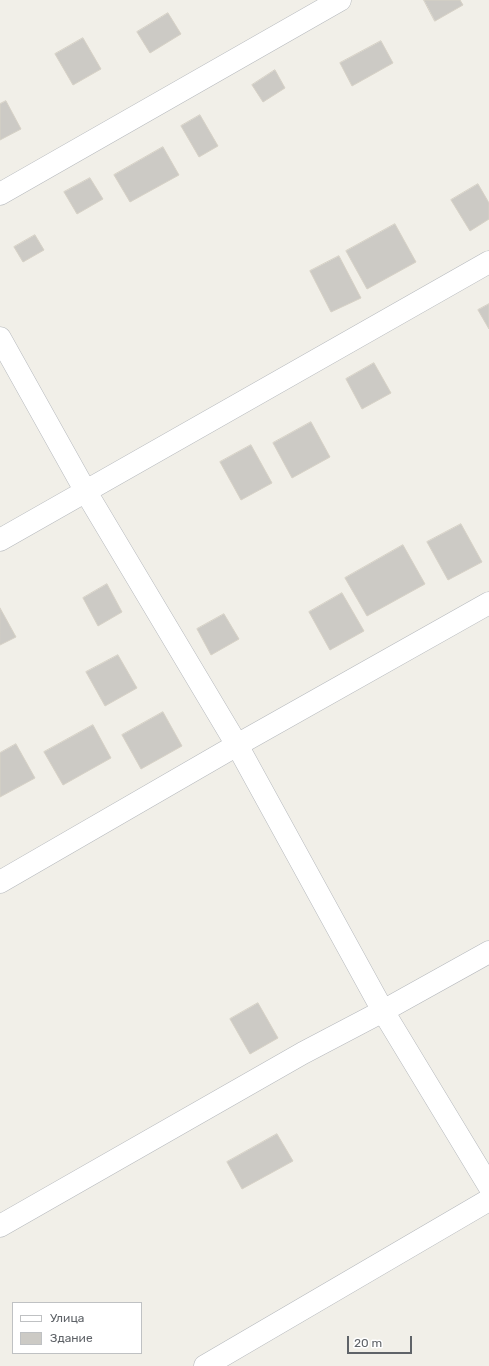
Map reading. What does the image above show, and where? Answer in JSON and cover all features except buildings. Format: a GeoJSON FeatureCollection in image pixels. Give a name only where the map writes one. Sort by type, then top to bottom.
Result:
{"type":"FeatureCollection","features":[{"type":"Feature","properties":{"kind":"lane"},"geometry":{"type":"LineString","coordinates":[[0,194],[340,0]]}},
{"type":"Feature","properties":{"kind":"lane"},"geometry":{"type":"LineString","coordinates":[[0,540],[489,262]]}},
{"type":"Feature","properties":{"kind":"lane"},"geometry":{"type":"LineString","coordinates":[[0,338],[86,492],[236,745],[383,1011],[489,1186]]}},
{"type":"Feature","properties":{"kind":"lane"},"geometry":{"type":"LineString","coordinates":[[0,882],[236,745],[489,603]]}},
{"type":"Feature","properties":{"kind":"lane"},"geometry":{"type":"LineString","coordinates":[[0,1226],[304,1053],[489,952]]}},
{"type":"Feature","properties":{"kind":"lane"},"geometry":{"type":"LineString","coordinates":[[205,1366],[489,1200]]}}]}
